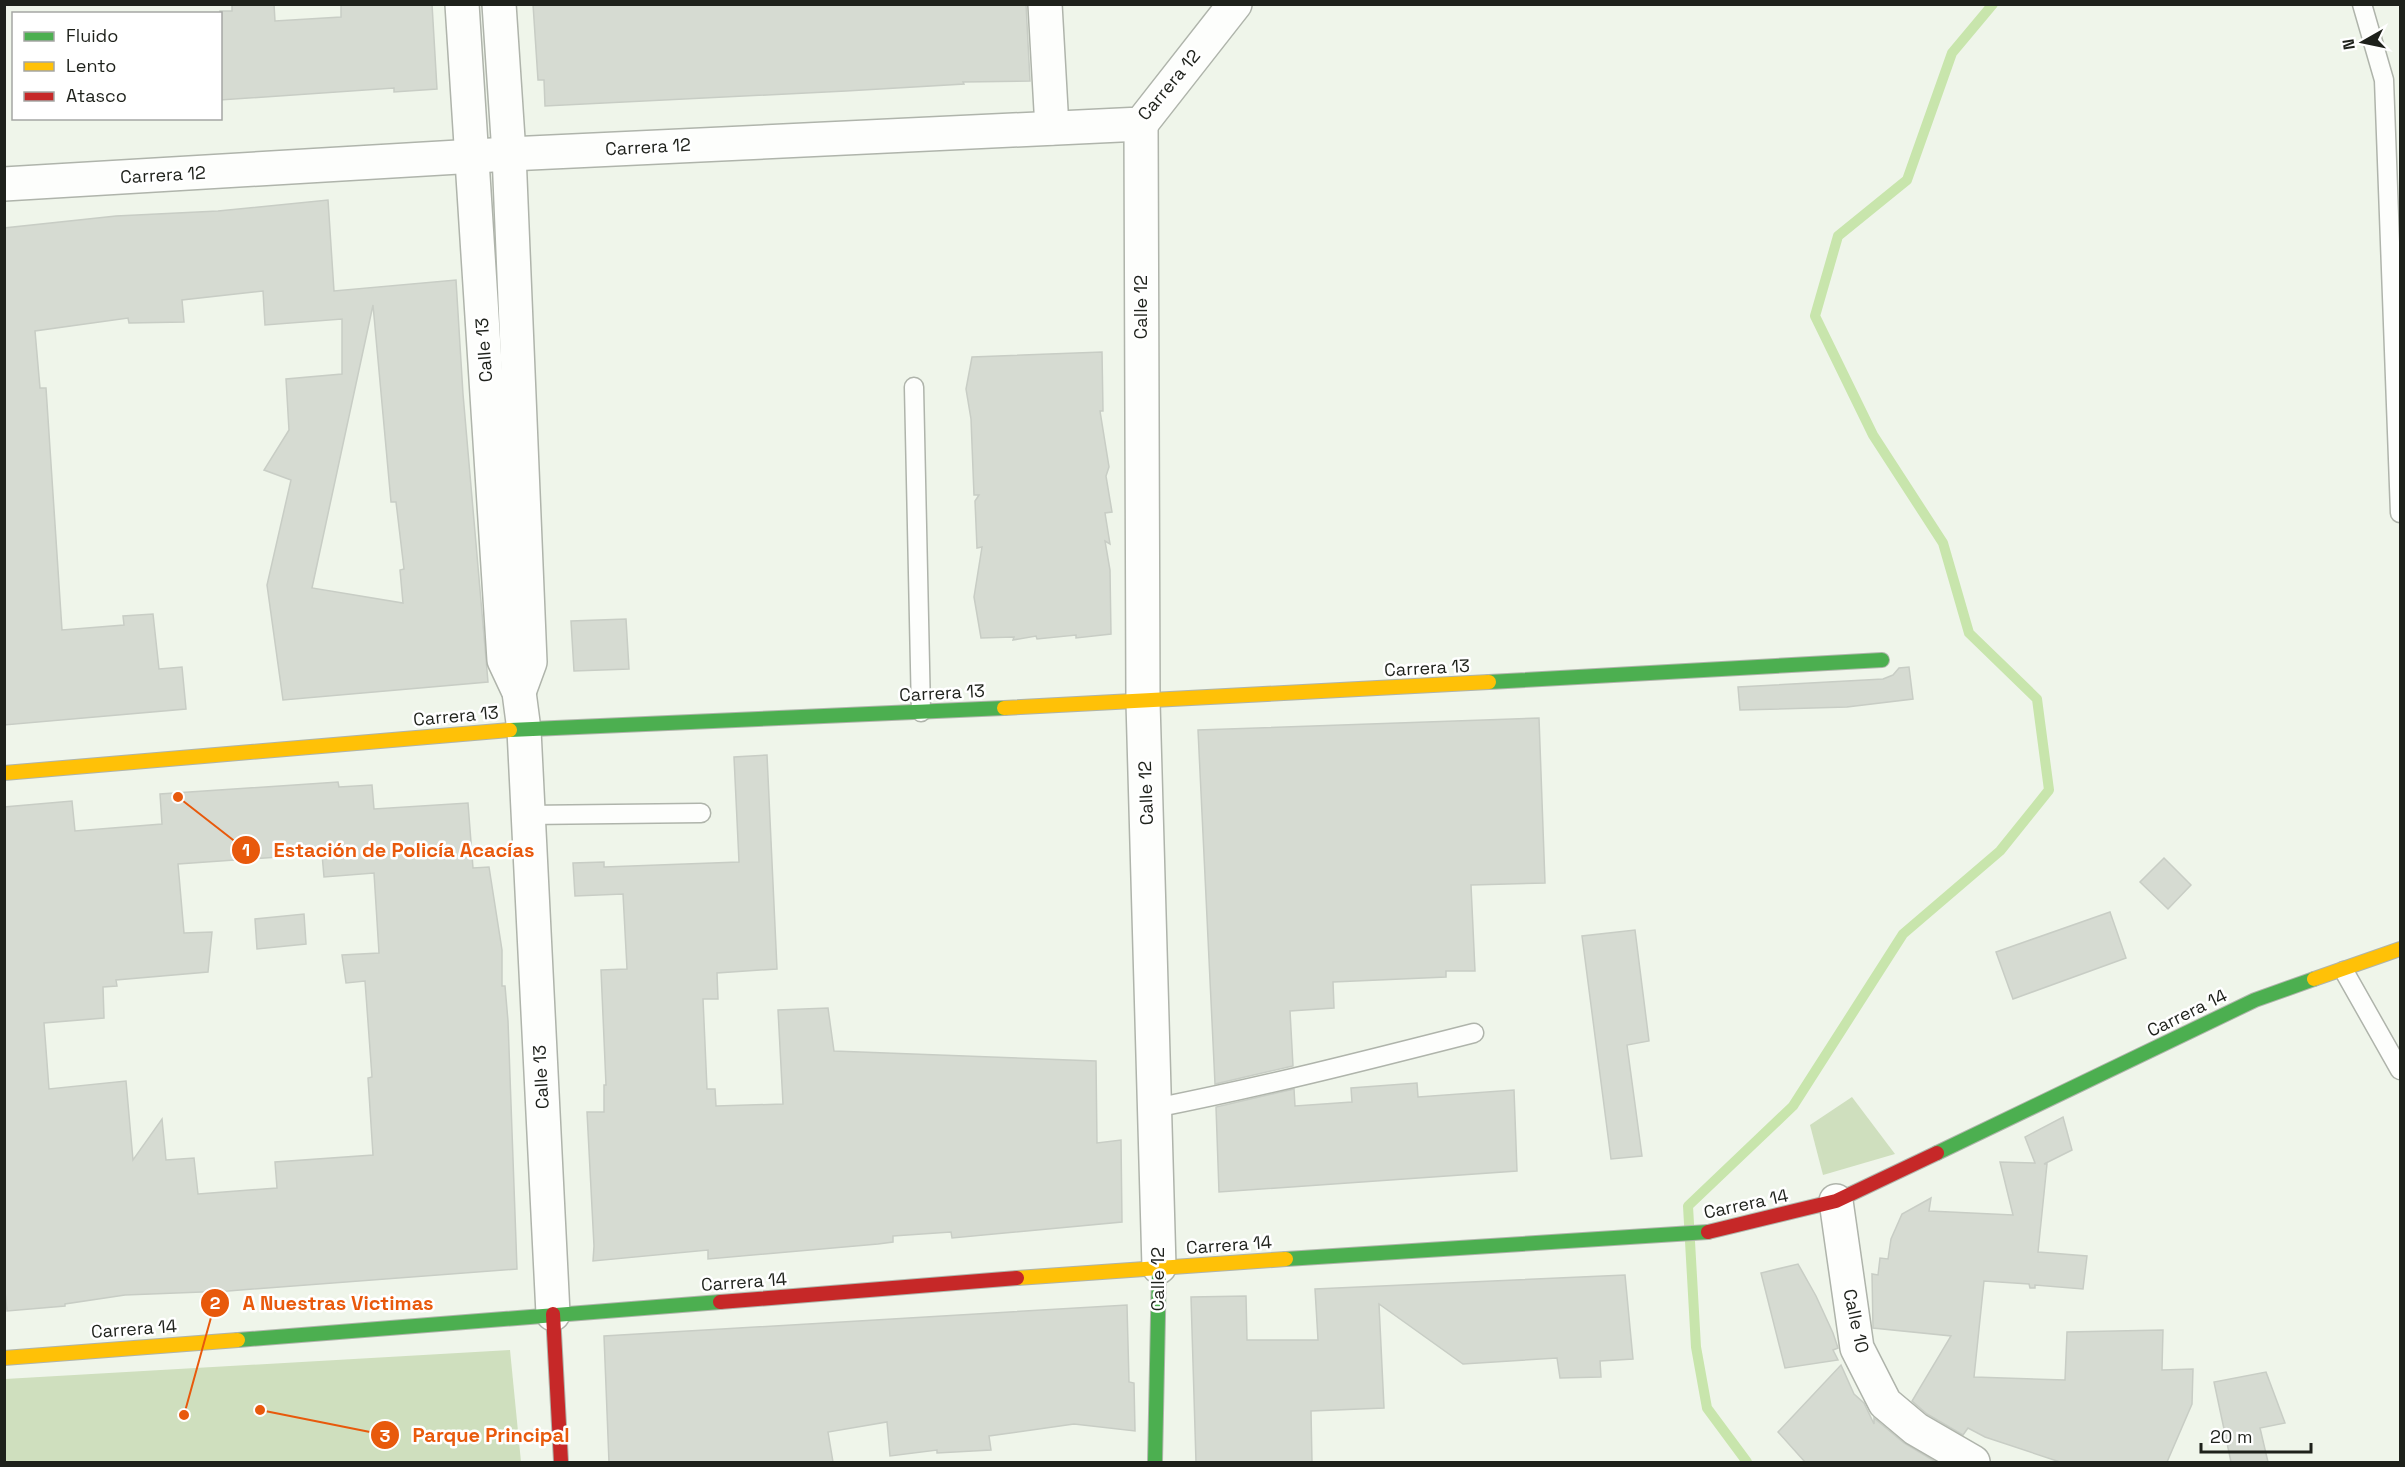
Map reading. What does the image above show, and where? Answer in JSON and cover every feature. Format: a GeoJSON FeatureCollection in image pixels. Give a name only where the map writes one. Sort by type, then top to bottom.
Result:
{"type":"FeatureCollection","features":[{"type":"Feature","properties":{"kind":"street","name":"Calle 13"},"geometry":{"type":"LineString","coordinates":[[462,4],[504,660],[519,692],[524,730],[561,1462]]}},
{"type":"Feature","properties":{"kind":"street","name":"Calle 13"},"geometry":{"type":"LineString","coordinates":[[499,4],[509,154],[530,662],[519,692]]}},
{"type":"Feature","properties":{"kind":"street"},"geometry":{"type":"LineString","coordinates":[[1045,4],[1052,128]]}},
{"type":"Feature","properties":{"kind":"street","name":"Carrera 12"},"geometry":{"type":"LineString","coordinates":[[4,184],[509,154],[1141,124],[1235,4]]}},
{"type":"Feature","properties":{"kind":"street","name":"Calle 12"},"geometry":{"type":"LineString","coordinates":[[1141,124],[1143,702],[1159,1267],[1155,1462]]}},
{"type":"Feature","properties":{"kind":"street","name":"Carrera 13"},"geometry":{"type":"LineString","coordinates":[[4,772],[524,730],[1143,702],[1882,660]]}},
{"type":"Feature","properties":{"kind":"street","name":"Carrera 14"},"geometry":{"type":"LineString","coordinates":[[4,1358],[1159,1267],[1712,1232],[1836,1201],[2255,1000],[2344,971],[2400,949]]}},
{"type":"Feature","properties":{"kind":"street","name":"Calle 10"},"geometry":{"type":"LineString","coordinates":[[1836,1201],[1857,1348],[1885,1403],[1916,1430],[1973,1462]]}},
{"type":"Feature","properties":{"kind":"lane"},"geometry":{"type":"LineString","coordinates":[[2362,4],[2384,80],[2400,513]]}},
{"type":"Feature","properties":{"kind":"lane"},"geometry":{"type":"LineString","coordinates":[[914,387],[921,712]]}},
{"type":"Feature","properties":{"kind":"lane"},"geometry":{"type":"LineString","coordinates":[[527,815],[701,813]]}},
{"type":"Feature","properties":{"kind":"lane"},"geometry":{"type":"LineString","coordinates":[[2344,971],[2400,1070]]}},
{"type":"Feature","properties":{"kind":"lane"},"geometry":{"type":"LineString","coordinates":[[1155,1108],[1320,1072],[1474,1033]]}},
{"type":"Feature","properties":{"kind":"green space"},"geometry":{"type":"Polygon","coordinates":[[[1852,1097],[1895,1154],[1823,1175],[1810,1125],[1852,1097]]]}},
{"type":"Feature","properties":{"kind":"green space"},"geometry":{"type":"Polygon","coordinates":[[[510,1350],[521,1462],[6,1462],[5,1379],[510,1350]]]}},
{"type":"Feature","properties":{"kind":"building"},"geometry":{"type":"Polygon","coordinates":[[[232,4],[274,4],[275,21],[341,17],[341,4],[432,4],[437,89],[394,92],[394,88],[222,100],[222,12],[220,11],[232,11],[232,4]]]}},
{"type":"Feature","properties":{"kind":"building"},"geometry":{"type":"Polygon","coordinates":[[[533,4],[1026,4],[1030,81],[963,82],[964,84],[846,91],[545,106],[544,80],[538,80],[533,4]]]}},
{"type":"Feature","properties":{"kind":"building"},"geometry":{"type":"Polygon","coordinates":[[[328,200],[334,291],[456,280],[463,394],[488,682],[283,700],[267,585],[291,480],[264,470],[289,430],[286,379],[342,374],[342,319],[265,325],[263,291],[182,300],[184,322],[129,323],[128,318],[35,331],[40,388],[46,388],[62,630],[124,625],[123,616],[153,614],[159,669],[182,667],[186,709],[4,725],[4,228],[116,216],[218,211],[328,200]],[[373,305],[312,588],[403,603],[400,570],[404,569],[396,502],[391,502],[373,305]]]}},
{"type":"Feature","properties":{"kind":"building"},"geometry":{"type":"Polygon","coordinates":[[[1102,352],[1103,411],[1100,411],[1109,467],[1106,476],[1112,512],[1105,513],[1110,544],[1105,541],[1110,570],[1111,634],[1076,638],[1076,635],[1037,639],[1036,636],[1013,640],[1014,637],[981,638],[974,597],[982,547],[977,548],[975,501],[979,495],[974,495],[971,419],[966,389],[972,357],[1102,352]]]}},
{"type":"Feature","properties":{"kind":"building"},"geometry":{"type":"Polygon","coordinates":[[[626,619],[629,669],[574,671],[571,621],[626,619]]]}},
{"type":"Feature","properties":{"kind":"building"},"geometry":{"type":"Polygon","coordinates":[[[1909,667],[1913,699],[1847,707],[1740,710],[1738,687],[1883,679],[1893,675],[1899,668],[1909,667]]]}},
{"type":"Feature","properties":{"kind":"building"},"geometry":{"type":"Polygon","coordinates":[[[1539,718],[1545,883],[1471,885],[1475,971],[1446,971],[1446,977],[1333,982],[1334,1008],[1290,1011],[1293,1066],[1215,1084],[1198,730],[1539,718]]]}},
{"type":"Feature","properties":{"kind":"building"},"geometry":{"type":"Polygon","coordinates":[[[767,755],[777,969],[717,973],[718,999],[703,999],[707,1089],[715,1089],[716,1106],[783,1104],[778,1010],[828,1008],[834,1051],[1096,1061],[1097,1143],[1121,1140],[1122,1222],[952,1238],[951,1232],[893,1236],[893,1242],[878,1244],[708,1259],[708,1250],[593,1261],[587,1112],[604,1112],[604,1085],[606,1085],[601,970],[627,969],[623,894],[575,896],[573,863],[604,862],[604,867],[739,862],[734,757],[767,755]]]}},
{"type":"Feature","properties":{"kind":"building"},"geometry":{"type":"Polygon","coordinates":[[[338,782],[339,787],[372,785],[374,809],[468,803],[473,868],[489,867],[502,950],[502,986],[505,986],[508,1021],[517,1269],[228,1291],[125,1295],[65,1304],[65,1306],[7,1311],[4,1281],[4,807],[72,801],[75,831],[162,824],[160,794],[338,782]],[[322,854],[178,864],[184,933],[212,932],[208,972],[116,980],[117,986],[103,987],[104,1018],[44,1023],[49,1089],[126,1081],[133,1160],[162,1119],[166,1160],[194,1158],[198,1194],[277,1188],[275,1162],[373,1155],[368,1078],[372,1077],[365,981],[346,983],[342,955],[379,953],[374,873],[324,877],[322,854]]]}},
{"type":"Feature","properties":{"kind":"building"},"geometry":{"type":"Polygon","coordinates":[[[2164,858],[2191,885],[2168,909],[2140,882],[2164,858]]]}},
{"type":"Feature","properties":{"kind":"building"},"geometry":{"type":"Polygon","coordinates":[[[2110,912],[2126,958],[2013,999],[1996,952],[2110,912]]]}},
{"type":"Feature","properties":{"kind":"building"},"geometry":{"type":"Polygon","coordinates":[[[304,914],[306,944],[257,949],[255,919],[304,914]]]}},
{"type":"Feature","properties":{"kind":"building"},"geometry":{"type":"Polygon","coordinates":[[[1635,930],[1649,1041],[1627,1045],[1642,1156],[1611,1159],[1582,936],[1635,930]]]}},
{"type":"Feature","properties":{"kind":"building"},"geometry":{"type":"Polygon","coordinates":[[[1417,1083],[1418,1097],[1514,1090],[1517,1171],[1219,1192],[1216,1107],[1294,1089],[1295,1106],[1352,1102],[1351,1088],[1417,1083]]]}},
{"type":"Feature","properties":{"kind":"building"},"geometry":{"type":"Polygon","coordinates":[[[2063,1117],[2072,1150],[2044,1164],[2047,1164],[2038,1252],[2087,1256],[2083,1289],[2035,1285],[2035,1288],[2030,1288],[2029,1284],[1984,1281],[1974,1377],[2065,1380],[2067,1332],[2163,1330],[2162,1370],[2193,1369],[2192,1404],[2167,1462],[2060,1462],[1985,1437],[1968,1428],[1963,1435],[1927,1414],[1912,1401],[1951,1336],[1873,1328],[1872,1274],[1878,1275],[1880,1258],[1888,1259],[1891,1239],[1902,1214],[1931,1198],[1929,1211],[2013,1215],[2000,1162],[2035,1163],[2025,1137],[2063,1117]]]}},
{"type":"Feature","properties":{"kind":"building"},"geometry":{"type":"Polygon","coordinates":[[[1798,1264],[1833,1333],[1838,1348],[1833,1350],[1838,1360],[1785,1368],[1761,1273],[1798,1264]]]}},
{"type":"Feature","properties":{"kind":"building"},"geometry":{"type":"Polygon","coordinates":[[[1625,1275],[1633,1359],[1600,1361],[1601,1377],[1560,1378],[1557,1358],[1463,1364],[1379,1304],[1384,1408],[1311,1411],[1312,1462],[1196,1462],[1191,1297],[1246,1296],[1247,1340],[1318,1340],[1315,1289],[1625,1275]]]}},
{"type":"Feature","properties":{"kind":"building"},"geometry":{"type":"Polygon","coordinates":[[[1127,1305],[1129,1382],[1134,1383],[1135,1431],[1074,1424],[989,1436],[991,1450],[937,1453],[937,1450],[890,1456],[887,1422],[828,1432],[833,1462],[609,1462],[604,1336],[1127,1305]]]}},
{"type":"Feature","properties":{"kind":"building"},"geometry":{"type":"Polygon","coordinates":[[[1841,1365],[1854,1394],[1864,1403],[1874,1424],[1874,1418],[1904,1443],[1936,1462],[1805,1462],[1778,1432],[1841,1365]]]}},
{"type":"Feature","properties":{"kind":"building"},"geometry":{"type":"Polygon","coordinates":[[[2266,1372],[2285,1423],[2260,1428],[2268,1462],[2231,1462],[2214,1382],[2266,1372]]]}},
{"type":"Feature","properties":{"kind":"waterway"},"geometry":{"type":"LineString","coordinates":[[1747,1462],[1707,1408],[1696,1347],[1688,1206],[1793,1106],[1903,934],[2000,851],[2049,790],[2037,699],[1969,633],[1943,543],[1873,435],[1815,316],[1838,236],[1907,180],[1952,53],[1993,4]]}},
{"type":"Feature","properties":{"kind":"traffic: fast"},"geometry":{"type":"LineString","coordinates":[[1489,682],[1882,660]]}},
{"type":"Feature","properties":{"kind":"traffic: fast"},"geometry":{"type":"LineString","coordinates":[[510,730],[1004,708]]}},
{"type":"Feature","properties":{"kind":"traffic: fast"},"geometry":{"type":"LineString","coordinates":[[1937,1153],[2255,1000],[2314,979]]}},
{"type":"Feature","properties":{"kind":"traffic: fast"},"geometry":{"type":"LineString","coordinates":[[1286,1259],[1708,1232]]}},
{"type":"Feature","properties":{"kind":"traffic: fast"},"geometry":{"type":"LineString","coordinates":[[1155,1462],[1159,1267]]}},
{"type":"Feature","properties":{"kind":"traffic: fast"},"geometry":{"type":"LineString","coordinates":[[238,1340],[720,1302]]}},
{"type":"Feature","properties":{"kind":"traffic: slow"},"geometry":{"type":"LineString","coordinates":[[1004,708],[1489,682]]}},
{"type":"Feature","properties":{"kind":"traffic: slow"},"geometry":{"type":"LineString","coordinates":[[4,773],[510,730]]}},
{"type":"Feature","properties":{"kind":"traffic: slow"},"geometry":{"type":"LineString","coordinates":[[2314,979],[2400,949]]}},
{"type":"Feature","properties":{"kind":"traffic: slow"},"geometry":{"type":"LineString","coordinates":[[1017,1278],[1286,1259]]}},
{"type":"Feature","properties":{"kind":"traffic: slow"},"geometry":{"type":"LineString","coordinates":[[4,1358],[238,1340]]}},
{"type":"Feature","properties":{"kind":"traffic: jam"},"geometry":{"type":"LineString","coordinates":[[1708,1232],[1836,1201],[1937,1153]]}},
{"type":"Feature","properties":{"kind":"traffic: jam"},"geometry":{"type":"LineString","coordinates":[[720,1302],[1017,1278]]}},
{"type":"Feature","properties":{"kind":"traffic: jam"},"geometry":{"type":"LineString","coordinates":[[553,1314],[561,1462]]}},
{"type":"Feature","properties":{"kind":"place","name":"Estación de Policía Acacías"},"geometry":{"type":"Point","coordinates":[178,797]}},
{"type":"Feature","properties":{"kind":"place","name":"Parque Principal"},"geometry":{"type":"Point","coordinates":[260,1410]}},
{"type":"Feature","properties":{"kind":"place","name":"A Nuestras Victimas"},"geometry":{"type":"Point","coordinates":[184,1415]}}]}
